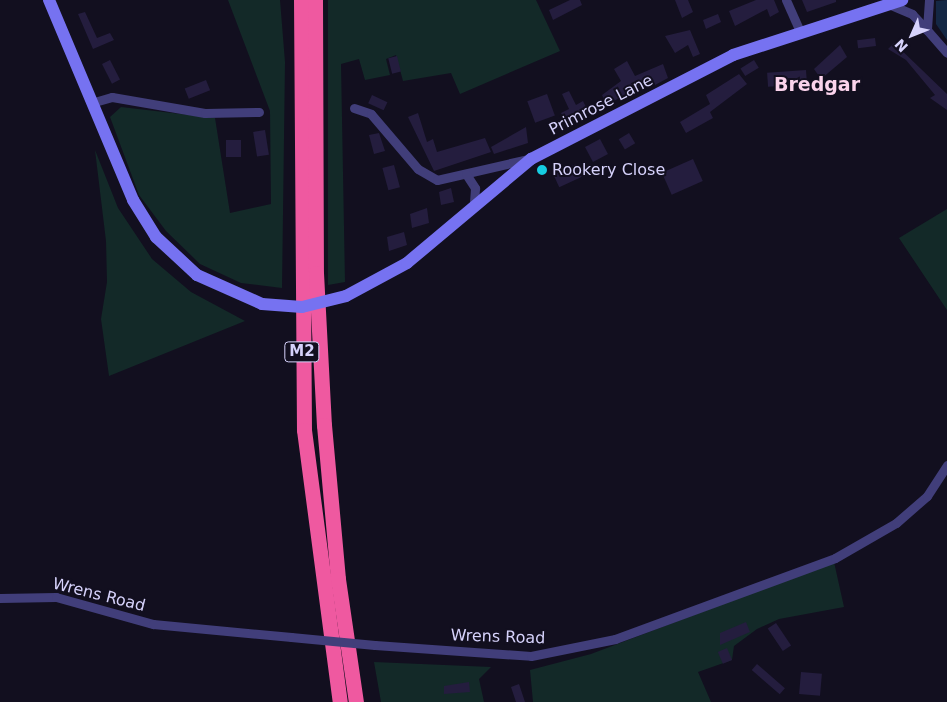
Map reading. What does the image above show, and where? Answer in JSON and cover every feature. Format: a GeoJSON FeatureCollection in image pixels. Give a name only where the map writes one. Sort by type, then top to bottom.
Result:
{"type":"FeatureCollection","features":[{"type":"Feature","properties":{"kind":"highway","name":"M2"},"geometry":{"type":"LineString","coordinates":[[301,0],[304,430],[340,702]]}},
{"type":"Feature","properties":{"kind":"highway","name":"M2"},"geometry":{"type":"LineString","coordinates":[[314,0],[316,273],[324,425],[338,579],[356,702]]}},
{"type":"Feature","properties":{"kind":"street","name":"Primrose Lane"},"geometry":{"type":"LineString","coordinates":[[48,0],[133,200],[156,237],[197,276],[262,304],[302,307],[346,296],[382,281],[407,263],[474,203],[531,158],[621,116],[704,68],[800,33],[896,2]]}},
{"type":"Feature","properties":{"kind":"street"},"geometry":{"type":"LineString","coordinates":[[786,0],[800,33]]}},
{"type":"Feature","properties":{"kind":"street"},"geometry":{"type":"LineString","coordinates":[[927,30],[929,0]]}},
{"type":"Feature","properties":{"kind":"street"},"geometry":{"type":"LineString","coordinates":[[896,2],[912,14],[947,53]]}},
{"type":"Feature","properties":{"kind":"street"},"geometry":{"type":"LineString","coordinates":[[91,103],[112,97],[205,113],[259,112]]}},
{"type":"Feature","properties":{"kind":"street"},"geometry":{"type":"LineString","coordinates":[[354,108],[371,114],[391,132],[418,169],[437,180],[531,158]]}},
{"type":"Feature","properties":{"kind":"street"},"geometry":{"type":"LineString","coordinates":[[466,174],[474,188],[474,203]]}},
{"type":"Feature","properties":{"kind":"street","name":"Wrens Road"},"geometry":{"type":"LineString","coordinates":[[0,598],[56,597],[101,613],[153,624],[531,656],[615,640],[840,555],[900,520],[926,496],[947,465]]}},
{"type":"Feature","properties":{"kind":"green space"},"geometry":{"type":"Polygon","coordinates":[[[228,0],[280,0],[285,62],[282,288],[241,283],[200,264],[166,231],[139,195],[110,117],[121,107],[215,118],[230,213],[271,204],[270,111],[228,0]]]}},
{"type":"Feature","properties":{"kind":"green space"},"geometry":{"type":"Polygon","coordinates":[[[328,0],[536,0],[560,51],[460,94],[451,73],[403,81],[396,55],[386,59],[390,75],[365,80],[359,59],[341,64],[345,282],[328,285],[328,0]]]}},
{"type":"Feature","properties":{"kind":"green space"},"geometry":{"type":"Polygon","coordinates":[[[95,150],[118,208],[152,259],[191,292],[245,321],[109,376],[101,319],[107,282],[106,241],[95,150]]]}},
{"type":"Feature","properties":{"kind":"green space"},"geometry":{"type":"Polygon","coordinates":[[[947,209],[947,310],[899,238],[947,209]]]}},
{"type":"Feature","properties":{"kind":"green space"},"geometry":{"type":"Polygon","coordinates":[[[834,562],[844,607],[779,619],[757,629],[734,646],[732,660],[698,672],[711,702],[533,702],[530,670],[591,654],[834,562]]]}},
{"type":"Feature","properties":{"kind":"green space"},"geometry":{"type":"Polygon","coordinates":[[[374,662],[491,667],[479,679],[484,702],[381,702],[374,662]]]}},
{"type":"Feature","properties":{"kind":"water"},"geometry":{"type":"Polygon","coordinates":[[[947,0],[947,40],[936,24],[936,1],[947,0]]]}},
{"type":"Feature","properties":{"kind":"building"},"geometry":{"type":"Polygon","coordinates":[[[570,0],[580,0],[582,5],[553,20],[549,10],[570,0]]]}},
{"type":"Feature","properties":{"kind":"building"},"geometry":{"type":"Polygon","coordinates":[[[675,0],[688,0],[693,12],[682,18],[675,0]]]}},
{"type":"Feature","properties":{"kind":"building"},"geometry":{"type":"Polygon","coordinates":[[[756,0],[774,0],[779,12],[770,17],[767,9],[735,26],[729,11],[756,0]]]}},
{"type":"Feature","properties":{"kind":"building"},"geometry":{"type":"Polygon","coordinates":[[[802,0],[836,0],[836,2],[807,12],[802,0]]]}},
{"type":"Feature","properties":{"kind":"building"},"geometry":{"type":"Polygon","coordinates":[[[85,12],[97,38],[110,33],[114,40],[93,49],[78,14],[85,12]]]}},
{"type":"Feature","properties":{"kind":"building"},"geometry":{"type":"Polygon","coordinates":[[[718,14],[721,22],[706,29],[703,20],[718,14]]]}},
{"type":"Feature","properties":{"kind":"building"},"geometry":{"type":"Polygon","coordinates":[[[690,30],[700,54],[693,57],[688,45],[675,53],[665,36],[690,30]]]}},
{"type":"Feature","properties":{"kind":"building"},"geometry":{"type":"Polygon","coordinates":[[[875,38],[876,46],[858,48],[857,40],[875,38]]]}},
{"type":"Feature","properties":{"kind":"building"},"geometry":{"type":"Polygon","coordinates":[[[894,43],[947,94],[947,110],[930,98],[935,95],[906,60],[888,49],[894,43]]]}},
{"type":"Feature","properties":{"kind":"building"},"geometry":{"type":"Polygon","coordinates":[[[840,45],[847,57],[821,79],[814,69],[840,45]]]}},
{"type":"Feature","properties":{"kind":"building"},"geometry":{"type":"Polygon","coordinates":[[[397,56],[401,72],[392,74],[388,58],[397,56]]]}},
{"type":"Feature","properties":{"kind":"building"},"geometry":{"type":"Polygon","coordinates":[[[110,60],[120,80],[112,84],[102,64],[110,60]]]}},
{"type":"Feature","properties":{"kind":"building"},"geometry":{"type":"Polygon","coordinates":[[[754,60],[759,68],[745,76],[740,68],[754,60]]]}},
{"type":"Feature","properties":{"kind":"building"},"geometry":{"type":"Polygon","coordinates":[[[627,61],[635,76],[663,64],[668,78],[655,85],[652,79],[607,105],[602,95],[621,81],[614,69],[627,61]]]}},
{"type":"Feature","properties":{"kind":"building"},"geometry":{"type":"Polygon","coordinates":[[[806,70],[807,84],[768,87],[767,73],[806,70]]]}},
{"type":"Feature","properties":{"kind":"building"},"geometry":{"type":"Polygon","coordinates":[[[739,74],[747,84],[710,112],[713,118],[686,133],[680,122],[710,104],[706,95],[739,74]]]}},
{"type":"Feature","properties":{"kind":"building"},"geometry":{"type":"Polygon","coordinates":[[[206,80],[210,90],[189,99],[185,89],[206,80]]]}},
{"type":"Feature","properties":{"kind":"building"},"geometry":{"type":"Polygon","coordinates":[[[569,91],[576,105],[583,101],[589,113],[567,124],[561,113],[569,109],[562,94],[569,91]]]}},
{"type":"Feature","properties":{"kind":"building"},"geometry":{"type":"Polygon","coordinates":[[[547,94],[555,116],[535,123],[527,101],[547,94]]]}},
{"type":"Feature","properties":{"kind":"building"},"geometry":{"type":"Polygon","coordinates":[[[372,95],[387,102],[384,110],[368,103],[372,95]]]}},
{"type":"Feature","properties":{"kind":"building"},"geometry":{"type":"Polygon","coordinates":[[[418,113],[427,142],[433,139],[437,152],[485,138],[491,152],[434,171],[408,117],[418,113]]]}},
{"type":"Feature","properties":{"kind":"building"},"geometry":{"type":"Polygon","coordinates":[[[526,127],[528,143],[494,154],[491,147],[526,127]]]}},
{"type":"Feature","properties":{"kind":"building"},"geometry":{"type":"Polygon","coordinates":[[[265,130],[269,155],[257,157],[253,132],[265,130]]]}},
{"type":"Feature","properties":{"kind":"building"},"geometry":{"type":"Polygon","coordinates":[[[379,133],[385,151],[374,154],[369,135],[379,133]]]}},
{"type":"Feature","properties":{"kind":"building"},"geometry":{"type":"Polygon","coordinates":[[[629,133],[635,143],[625,149],[619,139],[629,133]]]}},
{"type":"Feature","properties":{"kind":"building"},"geometry":{"type":"Polygon","coordinates":[[[600,139],[608,154],[593,162],[585,147],[600,139]]]}},
{"type":"Feature","properties":{"kind":"building"},"geometry":{"type":"Polygon","coordinates":[[[226,140],[241,140],[241,157],[226,157],[226,140]]]}},
{"type":"Feature","properties":{"kind":"building"},"geometry":{"type":"Polygon","coordinates":[[[693,159],[703,181],[672,195],[662,173],[693,159]]]}},
{"type":"Feature","properties":{"kind":"building"},"geometry":{"type":"Polygon","coordinates":[[[576,164],[582,177],[559,187],[553,175],[576,164]]]}},
{"type":"Feature","properties":{"kind":"building"},"geometry":{"type":"Polygon","coordinates":[[[394,165],[400,187],[388,190],[382,168],[394,165]]]}},
{"type":"Feature","properties":{"kind":"building"},"geometry":{"type":"Polygon","coordinates":[[[451,188],[454,202],[441,205],[439,192],[451,188]]]}},
{"type":"Feature","properties":{"kind":"building"},"geometry":{"type":"Polygon","coordinates":[[[427,208],[429,223],[412,228],[410,214],[427,208]]]}},
{"type":"Feature","properties":{"kind":"building"},"geometry":{"type":"Polygon","coordinates":[[[404,232],[407,245],[389,251],[387,237],[404,232]]]}},
{"type":"Feature","properties":{"kind":"building"},"geometry":{"type":"Polygon","coordinates":[[[746,622],[750,632],[720,645],[720,633],[746,622]]]}},
{"type":"Feature","properties":{"kind":"building"},"geometry":{"type":"Polygon","coordinates":[[[776,623],[791,645],[783,651],[768,629],[776,623]]]}},
{"type":"Feature","properties":{"kind":"building"},"geometry":{"type":"Polygon","coordinates":[[[727,648],[732,660],[723,664],[718,652],[727,648]]]}},
{"type":"Feature","properties":{"kind":"building"},"geometry":{"type":"Polygon","coordinates":[[[757,664],[785,688],[780,694],[752,670],[757,664]]]}},
{"type":"Feature","properties":{"kind":"building"},"geometry":{"type":"Polygon","coordinates":[[[801,672],[822,674],[820,696],[799,694],[801,672]]]}},
{"type":"Feature","properties":{"kind":"building"},"geometry":{"type":"Polygon","coordinates":[[[469,682],[470,692],[444,694],[444,686],[469,682]]]}},
{"type":"Feature","properties":{"kind":"building"},"geometry":{"type":"Polygon","coordinates":[[[519,684],[525,702],[516,702],[511,687],[519,684]]]}},
{"type":"Feature","properties":{"kind":"place","name":"Rookery Close"},"geometry":{"type":"Point","coordinates":[542,170]}},
{"type":"Feature","properties":{"kind":"district","name":"Bredgar"},"geometry":{"type":"Point","coordinates":[817,85]}}]}
